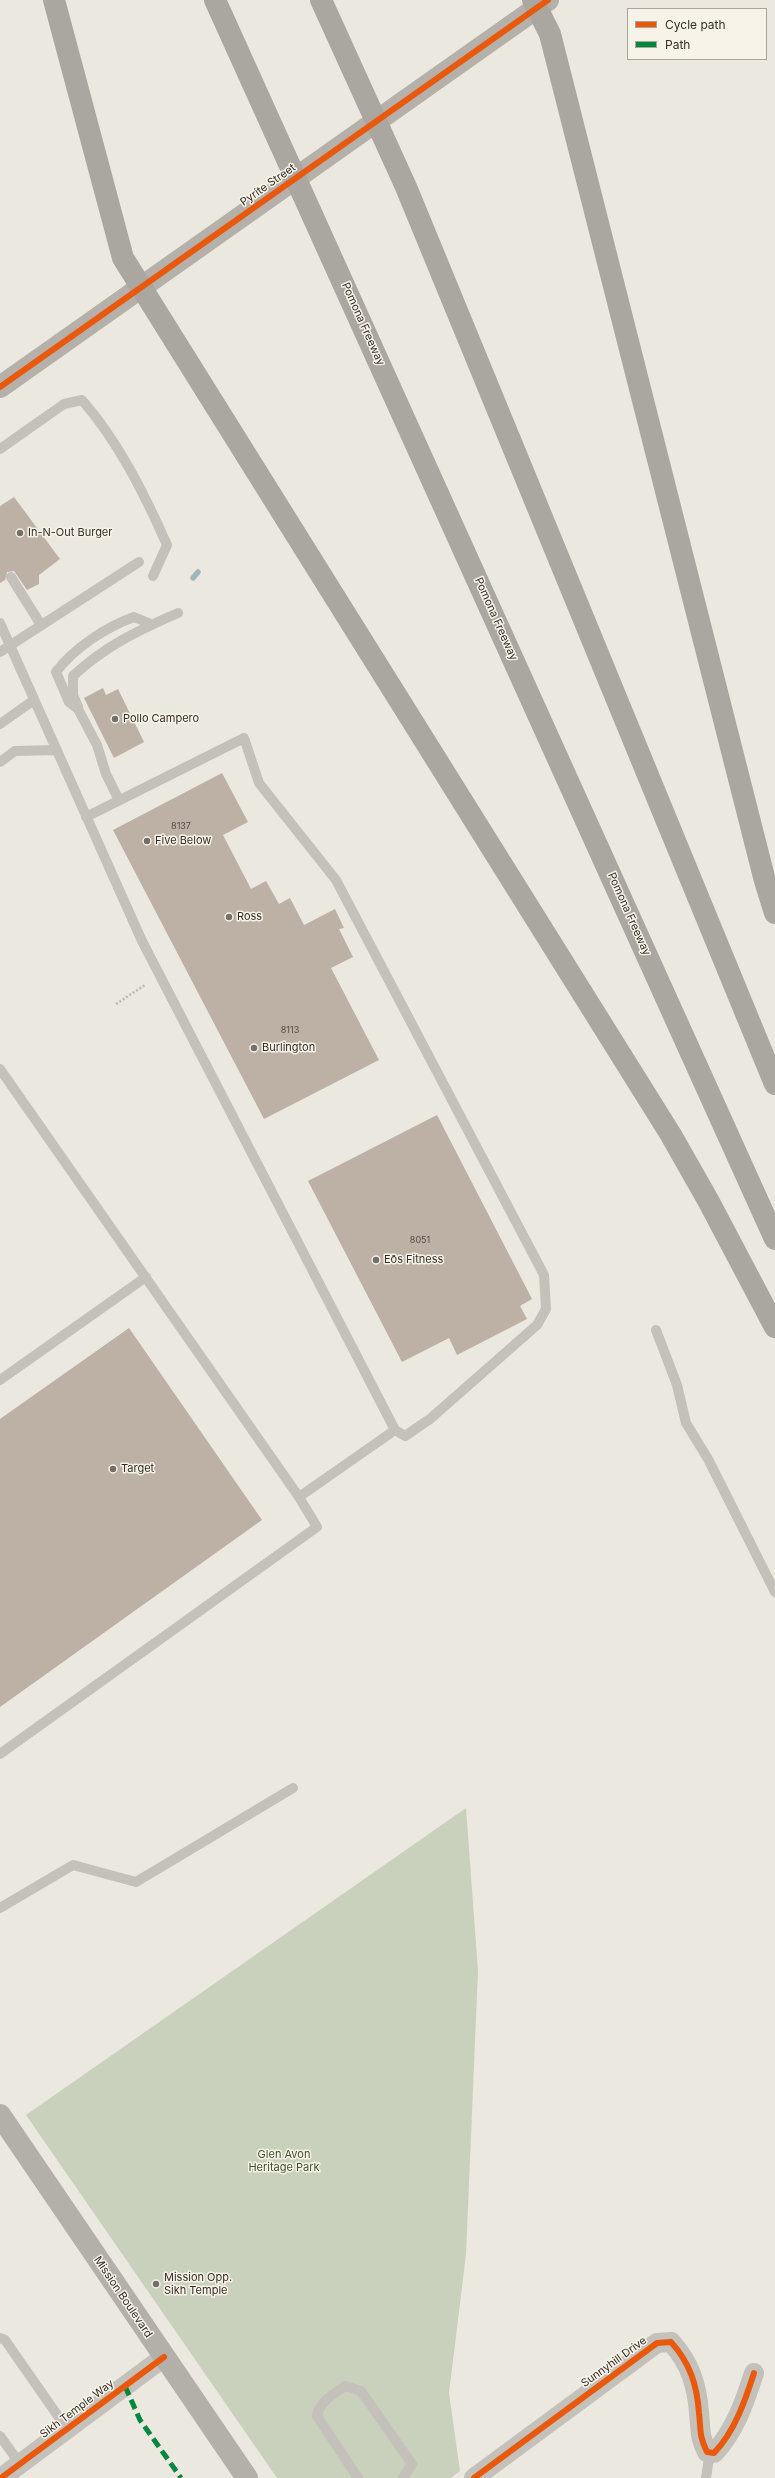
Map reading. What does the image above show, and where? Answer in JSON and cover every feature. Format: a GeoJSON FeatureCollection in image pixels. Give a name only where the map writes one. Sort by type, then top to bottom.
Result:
{"type":"FeatureCollection","features":[{"type":"Feature","properties":{"kind":"highway"},"geometry":{"type":"LineString","coordinates":[[54,0],[123,258],[672,1136],[709,1202],[775,1327]]}},
{"type":"Feature","properties":{"kind":"highway","name":"Pomona Freeway"},"geometry":{"type":"LineString","coordinates":[[215,0],[249,78],[326,242],[775,1239]]}},
{"type":"Feature","properties":{"kind":"highway"},"geometry":{"type":"LineString","coordinates":[[540,2],[550,34],[761,866],[775,913]]}},
{"type":"Feature","properties":{"kind":"highway"},"geometry":{"type":"LineString","coordinates":[[324,7],[406,187],[775,1084]]}},
{"type":"Feature","properties":{"kind":"main road","name":"Mission Boulevard"},"geometry":{"type":"LineString","coordinates":[[0,2115],[247,2478]]}},
{"type":"Feature","properties":{"kind":"street","name":"Pyrite Street"},"geometry":{"type":"LineString","coordinates":[[0,387],[540,2]]}},
{"type":"Feature","properties":{"kind":"street","name":"Sunnyhill Drive"},"geometry":{"type":"LineString","coordinates":[[474,2478],[657,2343],[671,2342],[683,2355],[693,2373],[699,2412],[700,2437],[707,2452],[710,2452]]}},
{"type":"Feature","properties":{"kind":"street","name":"Sikh Temple Way"},"geometry":{"type":"LineString","coordinates":[[1,2478],[164,2357]]}},
{"type":"Feature","properties":{"kind":"street"},"geometry":{"type":"LineString","coordinates":[[710,2452],[714,2453],[724,2443],[744,2406],[754,2373]]}},
{"type":"Feature","properties":{"kind":"lane"},"geometry":{"type":"LineString","coordinates":[[0,449],[64,404],[82,400],[96,416],[135,480],[167,545],[152,576]]}},
{"type":"Feature","properties":{"kind":"lane"},"geometry":{"type":"LineString","coordinates":[[0,652],[139,562]]}},
{"type":"Feature","properties":{"kind":"lane"},"geometry":{"type":"LineString","coordinates":[[11,577],[41,625]]}},
{"type":"Feature","properties":{"kind":"lane"},"geometry":{"type":"LineString","coordinates":[[119,800],[106,774],[97,745],[78,709],[73,695],[73,676],[108,647],[151,624],[178,613]]}},
{"type":"Feature","properties":{"kind":"lane"},"geometry":{"type":"LineString","coordinates":[[78,709],[69,702],[56,672],[65,660],[117,623],[134,617],[151,624]]}},
{"type":"Feature","properties":{"kind":"lane"},"geometry":{"type":"LineString","coordinates":[[0,623],[86,817],[146,947],[395,1430],[405,1436],[430,1419],[537,1325],[546,1309],[544,1274],[336,880],[259,783],[244,738],[86,817]]}},
{"type":"Feature","properties":{"kind":"lane"},"geometry":{"type":"LineString","coordinates":[[0,724],[34,700]]}},
{"type":"Feature","properties":{"kind":"lane"},"geometry":{"type":"LineString","coordinates":[[0,762],[15,751],[56,750]]}},
{"type":"Feature","properties":{"kind":"lane"},"geometry":{"type":"LineString","coordinates":[[0,1069],[299,1497],[317,1527],[0,1754]]}},
{"type":"Feature","properties":{"kind":"lane"},"geometry":{"type":"LineString","coordinates":[[0,1380],[146,1277]]}},
{"type":"Feature","properties":{"kind":"lane"},"geometry":{"type":"LineString","coordinates":[[656,1330],[677,1385],[686,1423],[708,1459],[775,1592]]}},
{"type":"Feature","properties":{"kind":"lane"},"geometry":{"type":"LineString","coordinates":[[299,1497],[395,1430]]}},
{"type":"Feature","properties":{"kind":"lane"},"geometry":{"type":"LineString","coordinates":[[0,1908],[73,1865],[136,1882],[293,1788]]}},
{"type":"Feature","properties":{"kind":"lane"},"geometry":{"type":"LineString","coordinates":[[0,2338],[5,2340],[67,2429]]}},
{"type":"Feature","properties":{"kind":"lane"},"geometry":{"type":"LineString","coordinates":[[358,2478],[317,2416],[317,2410],[325,2400],[345,2386],[361,2391],[412,2464],[404,2478]]}},
{"type":"Feature","properties":{"kind":"lane"},"geometry":{"type":"LineString","coordinates":[[0,2436],[20,2464]]}},
{"type":"Feature","properties":{"kind":"lane"},"geometry":{"type":"LineString","coordinates":[[706,2478],[710,2452]]}},
{"type":"Feature","properties":{"kind":"path"},"geometry":{"type":"LineString","coordinates":[[116,1004],[145,985]]}},
{"type":"Feature","properties":{"kind":"green space","name":"Glen Avon Heritage Park"},"geometry":{"type":"Polygon","coordinates":[[[466,1808],[478,1971],[466,2254],[449,2393],[460,2471],[451,2478],[277,2478],[26,2115],[466,1808]]]}},
{"type":"Feature","properties":{"kind":"building","name":"In-N-Out Burger"},"geometry":{"type":"Polygon","coordinates":[[[14,497],[60,559],[39,575],[39,584],[27,590],[14,571],[7,572],[5,580],[0,583],[0,506],[14,497]]]}},
{"type":"Feature","properties":{"kind":"building"},"geometry":{"type":"Polygon","coordinates":[[[103,688],[106,695],[118,689],[144,742],[114,758],[84,698],[103,688]]]}},
{"type":"Feature","properties":{"kind":"building"},"geometry":{"type":"Polygon","coordinates":[[[222,773],[248,822],[223,835],[251,889],[266,881],[279,904],[290,898],[304,925],[335,909],[344,928],[339,929],[353,957],[331,968],[379,1060],[264,1119],[113,830],[222,773]]]}},
{"type":"Feature","properties":{"kind":"building"},"geometry":{"type":"Polygon","coordinates":[[[437,1115],[532,1299],[520,1306],[527,1319],[457,1355],[449,1338],[402,1362],[308,1181],[437,1115]]]}},
{"type":"Feature","properties":{"kind":"building","name":"Target"},"geometry":{"type":"Polygon","coordinates":[[[129,1328],[262,1520],[0,1707],[0,1419],[129,1328]]]}},
{"type":"Feature","properties":{"kind":"waterway"},"geometry":{"type":"LineString","coordinates":[[193,578],[198,572]]}},
{"type":"Feature","properties":{"kind":"marked path"},"geometry":{"type":"LineString","coordinates":[[125,2386],[140,2420],[181,2478]]}},
{"type":"Feature","properties":{"kind":"cycle path"},"geometry":{"type":"LineString","coordinates":[[0,387],[548,0]]}},
{"type":"Feature","properties":{"kind":"cycle path"},"geometry":{"type":"LineString","coordinates":[[474,2478],[657,2343],[671,2342],[688,2366],[698,2403],[701,2437],[707,2452],[714,2453],[734,2425],[743,2405],[754,2373]]}},
{"type":"Feature","properties":{"kind":"cycle path"},"geometry":{"type":"LineString","coordinates":[[1,2478],[164,2357]]}},
{"type":"Feature","properties":{"kind":"place","name":"In-N-Out Burger"},"geometry":{"type":"Point","coordinates":[20,533]}},
{"type":"Feature","properties":{"kind":"place","name":"Pollo Campero"},"geometry":{"type":"Point","coordinates":[115,719]}},
{"type":"Feature","properties":{"kind":"place","name":"Five Below"},"geometry":{"type":"Point","coordinates":[147,841]}},
{"type":"Feature","properties":{"kind":"place","name":"Ross"},"geometry":{"type":"Point","coordinates":[229,917]}},
{"type":"Feature","properties":{"kind":"place","name":"Burlington"},"geometry":{"type":"Point","coordinates":[254,1048]}},
{"type":"Feature","properties":{"kind":"place","name":"Eōs Fitness"},"geometry":{"type":"Point","coordinates":[376,1260]}},
{"type":"Feature","properties":{"kind":"place","name":"Target"},"geometry":{"type":"Point","coordinates":[113,1469]}},
{"type":"Feature","properties":{"kind":"place","name":"Mission Opp. Sikh Temple"},"geometry":{"type":"Point","coordinates":[156,2284]}}]}
